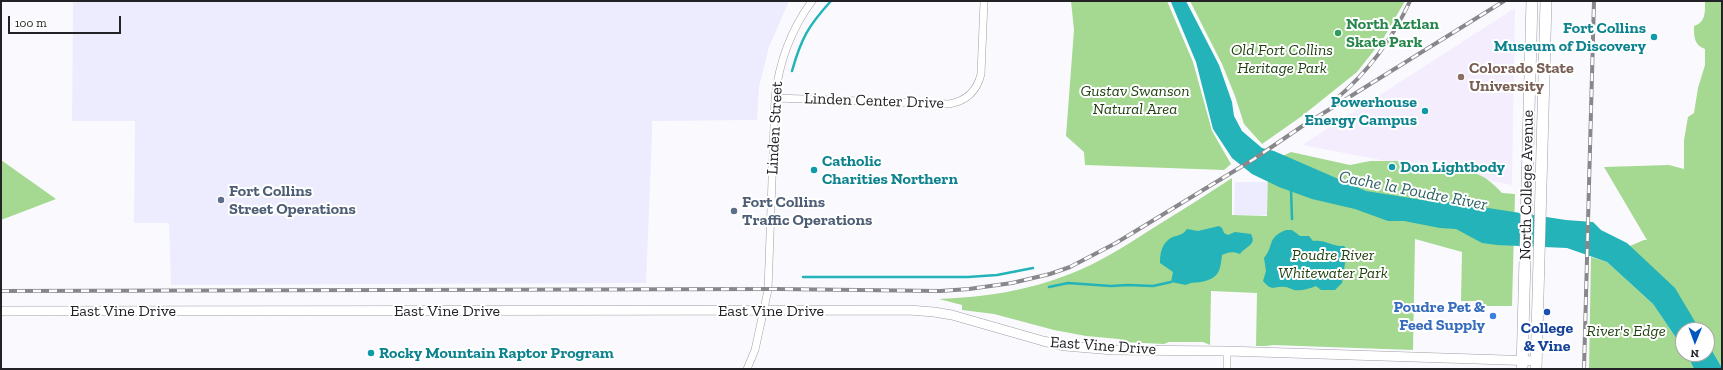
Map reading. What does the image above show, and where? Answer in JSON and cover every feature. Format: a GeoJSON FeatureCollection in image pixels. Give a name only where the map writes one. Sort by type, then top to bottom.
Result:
{"type":"FeatureCollection","features":[{"type":"Feature","properties":{"kind":"highway","name":"North College Avenue"},"geometry":{"type":"LineString","coordinates":[[1522,365],[1532,1]]}},
{"type":"Feature","properties":{"kind":"highway","name":"North College Avenue"},"geometry":{"type":"LineString","coordinates":[[1536,365],[1546,1]]}},
{"type":"Feature","properties":{"kind":"main road","name":"East Vine Drive"},"geometry":{"type":"LineString","coordinates":[[1,311],[909,310],[934,312],[970,319],[1043,341],[1065,346],[1113,350],[1227,351],[1536,365]]}},
{"type":"Feature","properties":{"kind":"street","name":"Linden Street"},"geometry":{"type":"LineString","coordinates":[[747,369],[755,350],[768,290],[775,98],[781,60],[796,24],[812,1]]}},
{"type":"Feature","properties":{"kind":"street","name":"Linden Center Drive"},"geometry":{"type":"LineString","coordinates":[[775,98],[949,104],[958,103],[972,93],[979,83],[981,74],[984,1]]}},
{"type":"Feature","properties":{"kind":"street"},"geometry":{"type":"LineString","coordinates":[[1227,351],[1227,369]]}},
{"type":"Feature","properties":{"kind":"shaded area"},"geometry":{"type":"Polygon","coordinates":[[[73,1],[789,1],[769,47],[759,87],[757,120],[652,121],[646,283],[171,285],[169,223],[134,223],[135,121],[72,121],[73,1]]]}},
{"type":"Feature","properties":{"kind":"shaded area","name":"Colorado State University"},"geometry":{"type":"Polygon","coordinates":[[[1515,8],[1512,185],[1302,145],[1515,8]]]}},
{"type":"Feature","properties":{"kind":"shaded area"},"geometry":{"type":"Polygon","coordinates":[[[1235,182],[1268,182],[1267,215],[1234,215],[1235,182]]]}},
{"type":"Feature","properties":{"kind":"green space","name":"Gustav Swanson Natural Area"},"geometry":{"type":"Polygon","coordinates":[[[1071,1],[1167,1],[1193,62],[1212,131],[1231,164],[1224,170],[1085,165],[1084,152],[1066,136],[1074,30],[1071,1]]]}},
{"type":"Feature","properties":{"kind":"green space","name":"Old Fort Collins Heritage Park"},"geometry":{"type":"Polygon","coordinates":[[[1190,1],[1405,1],[1383,39],[1357,72],[1302,116],[1262,144],[1244,124],[1222,64],[1190,1]]]}},
{"type":"Feature","properties":{"kind":"green space"},"geometry":{"type":"Polygon","coordinates":[[[1705,1],[1722,1],[1722,368],[1715,356],[1715,322],[1695,322],[1692,317],[1625,248],[1647,240],[1604,167],[1669,165],[1684,169],[1684,140],[1688,117],[1694,113],[1698,88],[1705,65],[1705,49],[1695,40],[1694,26],[1701,22],[1705,13],[1705,1]]]}},
{"type":"Feature","properties":{"kind":"green space","name":"Poudre River Whitewater Park"},"geometry":{"type":"Polygon","coordinates":[[[1291,152],[1350,165],[1370,161],[1397,161],[1423,174],[1434,170],[1464,170],[1487,179],[1502,193],[1515,194],[1512,306],[1483,306],[1483,301],[1461,301],[1462,252],[1415,239],[1413,350],[1273,345],[1256,346],[1257,293],[1211,291],[1210,345],[1203,342],[1169,342],[1164,344],[1123,342],[1119,339],[1086,336],[1054,330],[994,314],[962,310],[962,305],[939,299],[973,297],[1022,289],[1070,274],[1101,260],[1232,178],[1232,215],[1267,216],[1268,170],[1276,159],[1291,152]]]}},
{"type":"Feature","properties":{"kind":"green space"},"geometry":{"type":"Polygon","coordinates":[[[1,160],[56,199],[1,220],[1,160]]]}},
{"type":"Feature","properties":{"kind":"green space","name":"River's Edge"},"geometry":{"type":"Polygon","coordinates":[[[1591,257],[1607,262],[1653,304],[1675,336],[1675,362],[1691,362],[1694,369],[1589,369],[1591,257]]]}},
{"type":"Feature","properties":{"kind":"water"},"geometry":{"type":"Polygon","coordinates":[[[1186,1],[1219,65],[1232,102],[1234,116],[1242,131],[1262,148],[1274,151],[1366,191],[1566,220],[1593,222],[1601,230],[1627,243],[1675,288],[1695,322],[1675,322],[1675,336],[1653,304],[1607,262],[1567,248],[1482,243],[1456,229],[1440,228],[1404,221],[1388,221],[1355,209],[1312,199],[1279,187],[1252,174],[1232,158],[1213,129],[1196,62],[1171,2],[1186,1]]]}},
{"type":"Feature","properties":{"kind":"water"},"geometry":{"type":"Polygon","coordinates":[[[1219,226],[1222,228],[1224,233],[1228,235],[1235,232],[1251,234],[1253,241],[1240,254],[1231,252],[1222,255],[1218,273],[1212,278],[1186,285],[1171,282],[1173,272],[1160,263],[1161,251],[1166,242],[1170,238],[1182,234],[1187,229],[1198,231],[1219,226]]]}},
{"type":"Feature","properties":{"kind":"water"},"geometry":{"type":"Polygon","coordinates":[[[1286,230],[1292,230],[1300,236],[1309,236],[1313,241],[1321,241],[1344,246],[1347,250],[1342,283],[1335,290],[1321,290],[1316,286],[1308,289],[1294,290],[1286,287],[1271,288],[1266,285],[1263,281],[1266,271],[1264,258],[1273,239],[1286,230]]]}},
{"type":"Feature","properties":{"kind":"water"},"geometry":{"type":"Polygon","coordinates":[[[1715,356],[1722,368],[1722,369],[1694,369],[1691,362],[1715,362],[1715,356]]]}},
{"type":"Feature","properties":{"kind":"waterway"},"geometry":{"type":"LineString","coordinates":[[792,71],[806,33],[816,18],[831,1]]}},
{"type":"Feature","properties":{"kind":"waterway"},"geometry":{"type":"LineString","coordinates":[[1291,189],[1292,219]]}},
{"type":"Feature","properties":{"kind":"waterway"},"geometry":{"type":"LineString","coordinates":[[803,277],[968,277],[997,275],[1033,268]]}},
{"type":"Feature","properties":{"kind":"waterway"},"geometry":{"type":"LineString","coordinates":[[1049,287],[1068,283],[1111,286],[1153,286],[1171,282]]}},
{"type":"Feature","properties":{"kind":"railway"},"geometry":{"type":"LineString","coordinates":[[1335,100],[1358,79],[1378,55],[1395,29],[1410,1]]}},
{"type":"Feature","properties":{"kind":"railway"},"geometry":{"type":"LineString","coordinates":[[1,291],[776,289],[940,291],[969,289],[1012,283],[1050,274],[1070,267],[1116,243],[1254,159],[1301,127],[1504,1]]}},
{"type":"Feature","properties":{"kind":"railway"},"geometry":{"type":"LineString","coordinates":[[1584,369],[1594,1]]}},
{"type":"Feature","properties":{"kind":"place","name":"North Aztlan Skate Park"},"geometry":{"type":"Point","coordinates":[1338,33]}},
{"type":"Feature","properties":{"kind":"place","name":"Fort Collins Museum of Discovery"},"geometry":{"type":"Point","coordinates":[1654,37]}},
{"type":"Feature","properties":{"kind":"place","name":"Colorado State University"},"geometry":{"type":"Point","coordinates":[1461,77]}},
{"type":"Feature","properties":{"kind":"place","name":"Powerhouse Energy Campus"},"geometry":{"type":"Point","coordinates":[1425,111]}},
{"type":"Feature","properties":{"kind":"place","name":"Don Lightbody"},"geometry":{"type":"Point","coordinates":[1392,167]}},
{"type":"Feature","properties":{"kind":"place","name":"Catholic Charities Northern"},"geometry":{"type":"Point","coordinates":[814,170]}},
{"type":"Feature","properties":{"kind":"place","name":"Fort Collins Street Operations"},"geometry":{"type":"Point","coordinates":[221,200]}},
{"type":"Feature","properties":{"kind":"place","name":"Fort Collins Traffic Operations"},"geometry":{"type":"Point","coordinates":[734,211]}},
{"type":"Feature","properties":{"kind":"place","name":"College & Vine"},"geometry":{"type":"Point","coordinates":[1547,312]}},
{"type":"Feature","properties":{"kind":"place","name":"Poudre Pet & Feed Supply"},"geometry":{"type":"Point","coordinates":[1493,316]}},
{"type":"Feature","properties":{"kind":"place","name":"Rocky Mountain Raptor Program"},"geometry":{"type":"Point","coordinates":[371,353]}},
{"type":"Feature","properties":{"kind":"water label","name":"Cache la Poudre River"},"geometry":{"type":"Point","coordinates":[1413,191]}}]}
